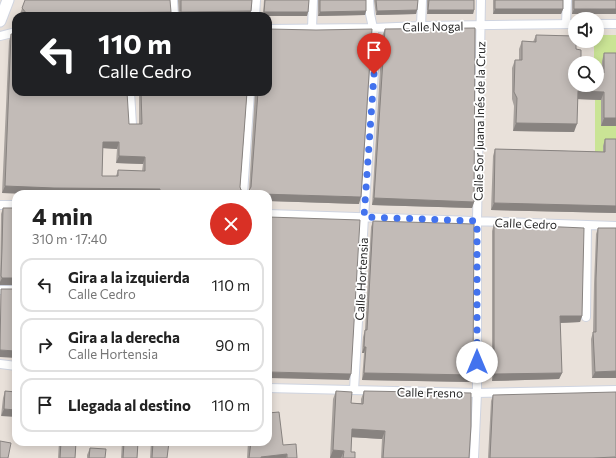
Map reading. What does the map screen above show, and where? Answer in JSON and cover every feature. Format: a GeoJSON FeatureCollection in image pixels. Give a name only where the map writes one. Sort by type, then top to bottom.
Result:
{"type":"FeatureCollection","features":[{"type":"Feature","properties":{"kind":"main road"},"geometry":{"type":"LineString","coordinates":[[0,18],[8,0]]}},
{"type":"Feature","properties":{"kind":"street"},"geometry":{"type":"LineString","coordinates":[[173,0],[174,12]]}},
{"type":"Feature","properties":{"kind":"street"},"geometry":{"type":"LineString","coordinates":[[255,12],[256,0]]}},
{"type":"Feature","properties":{"kind":"street"},"geometry":{"type":"LineString","coordinates":[[312,29],[313,0]]}},
{"type":"Feature","properties":{"kind":"street","name":"Calle Hortensia"},"geometry":{"type":"LineString","coordinates":[[354,390],[376,42],[370,14],[369,0]]}},
{"type":"Feature","properties":{"kind":"street"},"geometry":{"type":"LineString","coordinates":[[421,26],[422,0]]}},
{"type":"Feature","properties":{"kind":"street","name":"Calle Sor Juana Inés de la Cruz"},"geometry":{"type":"LineString","coordinates":[[474,458],[477,393],[477,221],[481,0]]}},
{"type":"Feature","properties":{"kind":"street"},"geometry":{"type":"LineString","coordinates":[[566,24],[567,0]]}},
{"type":"Feature","properties":{"kind":"street","name":"Calle Nogal"},"geometry":{"type":"LineString","coordinates":[[272,29],[566,24]]}},
{"type":"Feature","properties":{"kind":"street"},"geometry":{"type":"LineString","coordinates":[[604,24],[616,24]]}},
{"type":"Feature","properties":{"kind":"street"},"geometry":{"type":"LineString","coordinates":[[0,36],[12,33]]}},
{"type":"Feature","properties":{"kind":"street"},"geometry":{"type":"LineString","coordinates":[[130,96],[132,125]]}},
{"type":"Feature","properties":{"kind":"street"},"geometry":{"type":"LineString","coordinates":[[243,190],[250,96]]}},
{"type":"Feature","properties":{"kind":"street"},"geometry":{"type":"LineString","coordinates":[[0,205],[12,205]]}},
{"type":"Feature","properties":{"kind":"street","name":"Calle Cedro"},"geometry":{"type":"LineString","coordinates":[[272,214],[616,226]]}},
{"type":"Feature","properties":{"kind":"street"},"geometry":{"type":"LineString","coordinates":[[586,317],[587,225]]}},
{"type":"Feature","properties":{"kind":"street"},"geometry":{"type":"LineString","coordinates":[[0,290],[12,290]]}},
{"type":"Feature","properties":{"kind":"street"},"geometry":{"type":"LineString","coordinates":[[0,364],[12,366]]}},
{"type":"Feature","properties":{"kind":"street","name":"Calle Fresno"},"geometry":{"type":"LineString","coordinates":[[272,388],[477,393],[616,390]]}},
{"type":"Feature","properties":{"kind":"green space"},"geometry":{"type":"Polygon","coordinates":[[[604,35],[616,35],[616,146],[603,159],[595,158],[595,92],[604,92],[604,56],[594,56],[594,48],[604,48],[604,35]]]}},
{"type":"Feature","properties":{"kind":"building"},"geometry":{"type":"Polygon","coordinates":[[[25,0],[170,0],[171,12],[25,12],[22,8],[25,0]]]}},
{"type":"Feature","properties":{"kind":"building"},"geometry":{"type":"Polygon","coordinates":[[[181,0],[252,0],[251,11],[181,12],[181,0]]]}},
{"type":"Feature","properties":{"kind":"building"},"geometry":{"type":"Polygon","coordinates":[[[265,0],[309,0],[308,12],[264,12],[265,0]]]}},
{"type":"Feature","properties":{"kind":"building"},"geometry":{"type":"Polygon","coordinates":[[[320,0],[366,0],[366,11],[320,12],[320,0]]]}},
{"type":"Feature","properties":{"kind":"building"},"geometry":{"type":"Polygon","coordinates":[[[376,0],[418,0],[417,10],[377,11],[376,0]]]}},
{"type":"Feature","properties":{"kind":"building"},"geometry":{"type":"Polygon","coordinates":[[[429,0],[474,0],[474,10],[428,10],[429,0]]]}},
{"type":"Feature","properties":{"kind":"building"},"geometry":{"type":"Polygon","coordinates":[[[495,0],[563,0],[563,9],[495,9],[495,0]]]}},
{"type":"Feature","properties":{"kind":"building"},"geometry":{"type":"Polygon","coordinates":[[[574,0],[616,0],[616,9],[574,9],[574,0]]]}},
{"type":"Feature","properties":{"kind":"building"},"geometry":{"type":"Polygon","coordinates":[[[475,28],[474,202],[374,198],[385,29],[475,28]]]}},
{"type":"Feature","properties":{"kind":"building"},"geometry":{"type":"Polygon","coordinates":[[[272,29],[372,29],[361,197],[272,194],[272,190],[249,190],[251,187],[258,96],[272,96],[272,29]]]}},
{"type":"Feature","properties":{"kind":"building"},"geometry":{"type":"Polygon","coordinates":[[[11,34],[12,96],[127,96],[129,124],[142,124],[141,96],[247,96],[241,190],[160,190],[5,186],[11,34]],[[103,142],[102,176],[118,176],[118,170],[145,171],[145,157],[119,156],[119,142],[103,142]]]}},
{"type":"Feature","properties":{"kind":"building"},"geometry":{"type":"Polygon","coordinates":[[[536,35],[568,36],[568,48],[576,48],[581,50],[581,56],[568,56],[568,92],[578,92],[577,124],[516,123],[517,98],[514,92],[515,60],[522,60],[522,41],[536,42],[536,35]]]}},
{"type":"Feature","properties":{"kind":"building"},"geometry":{"type":"Polygon","coordinates":[[[604,53],[616,53],[616,118],[604,118],[604,53]]]}},
{"type":"Feature","properties":{"kind":"building"},"geometry":{"type":"Polygon","coordinates":[[[605,139],[616,139],[616,206],[494,203],[495,149],[605,152],[605,139]]]}},
{"type":"Feature","properties":{"kind":"building"},"geometry":{"type":"Polygon","coordinates":[[[3,208],[12,208],[12,278],[2,278],[3,208]]]}},
{"type":"Feature","properties":{"kind":"building"},"geometry":{"type":"Polygon","coordinates":[[[272,217],[360,220],[351,374],[272,372],[272,217]]]}},
{"type":"Feature","properties":{"kind":"building"},"geometry":{"type":"Polygon","coordinates":[[[373,221],[474,224],[473,375],[364,373],[366,347],[364,347],[365,330],[367,330],[373,221]]]}},
{"type":"Feature","properties":{"kind":"building"},"geometry":{"type":"Polygon","coordinates":[[[494,224],[584,228],[582,316],[560,316],[562,373],[494,374],[494,224]]]}},
{"type":"Feature","properties":{"kind":"building"},"geometry":{"type":"Polygon","coordinates":[[[598,228],[616,228],[616,371],[595,372],[593,332],[596,332],[598,228]]]}},
{"type":"Feature","properties":{"kind":"building"},"geometry":{"type":"Polygon","coordinates":[[[1,289],[12,289],[12,351],[0,350],[1,289]]]}},
{"type":"Feature","properties":{"kind":"building"},"geometry":{"type":"Polygon","coordinates":[[[5,391],[12,392],[12,410],[4,409],[5,391]]]}},
{"type":"Feature","properties":{"kind":"building"},"geometry":{"type":"Polygon","coordinates":[[[336,391],[352,392],[351,403],[363,404],[364,391],[471,393],[469,458],[383,458],[385,431],[352,429],[351,452],[355,452],[355,458],[343,458],[344,451],[333,450],[336,391]]]}},
{"type":"Feature","properties":{"kind":"building"},"geometry":{"type":"Polygon","coordinates":[[[616,392],[616,458],[490,458],[493,395],[616,392]]]}},
{"type":"Feature","properties":{"kind":"building"},"geometry":{"type":"Polygon","coordinates":[[[279,412],[283,445],[296,444],[297,458],[287,458],[287,454],[261,458],[249,458],[250,446],[272,446],[272,413],[279,412]]]}},
{"type":"Feature","properties":{"kind":"building"},"geometry":{"type":"Polygon","coordinates":[[[0,441],[11,443],[8,458],[0,458],[0,441]]]}},
{"type":"Feature","properties":{"kind":"building"},"geometry":{"type":"Polygon","coordinates":[[[61,446],[76,446],[75,458],[60,458],[61,446]]]}},
{"type":"Feature","properties":{"kind":"building"},"geometry":{"type":"Polygon","coordinates":[[[124,446],[138,446],[137,458],[123,458],[124,446]]]}},
{"type":"Feature","properties":{"kind":"building"},"geometry":{"type":"Polygon","coordinates":[[[153,446],[168,446],[167,458],[152,458],[153,446]]]}},
{"type":"Feature","properties":{"kind":"building"},"geometry":{"type":"Polygon","coordinates":[[[90,448],[106,449],[105,458],[89,458],[90,448]]]}},
{"type":"Feature","properties":{"kind":"route"},"geometry":{"type":"LineString","coordinates":[[374,74],[364,217],[477,221],[477,362]]}}]}
